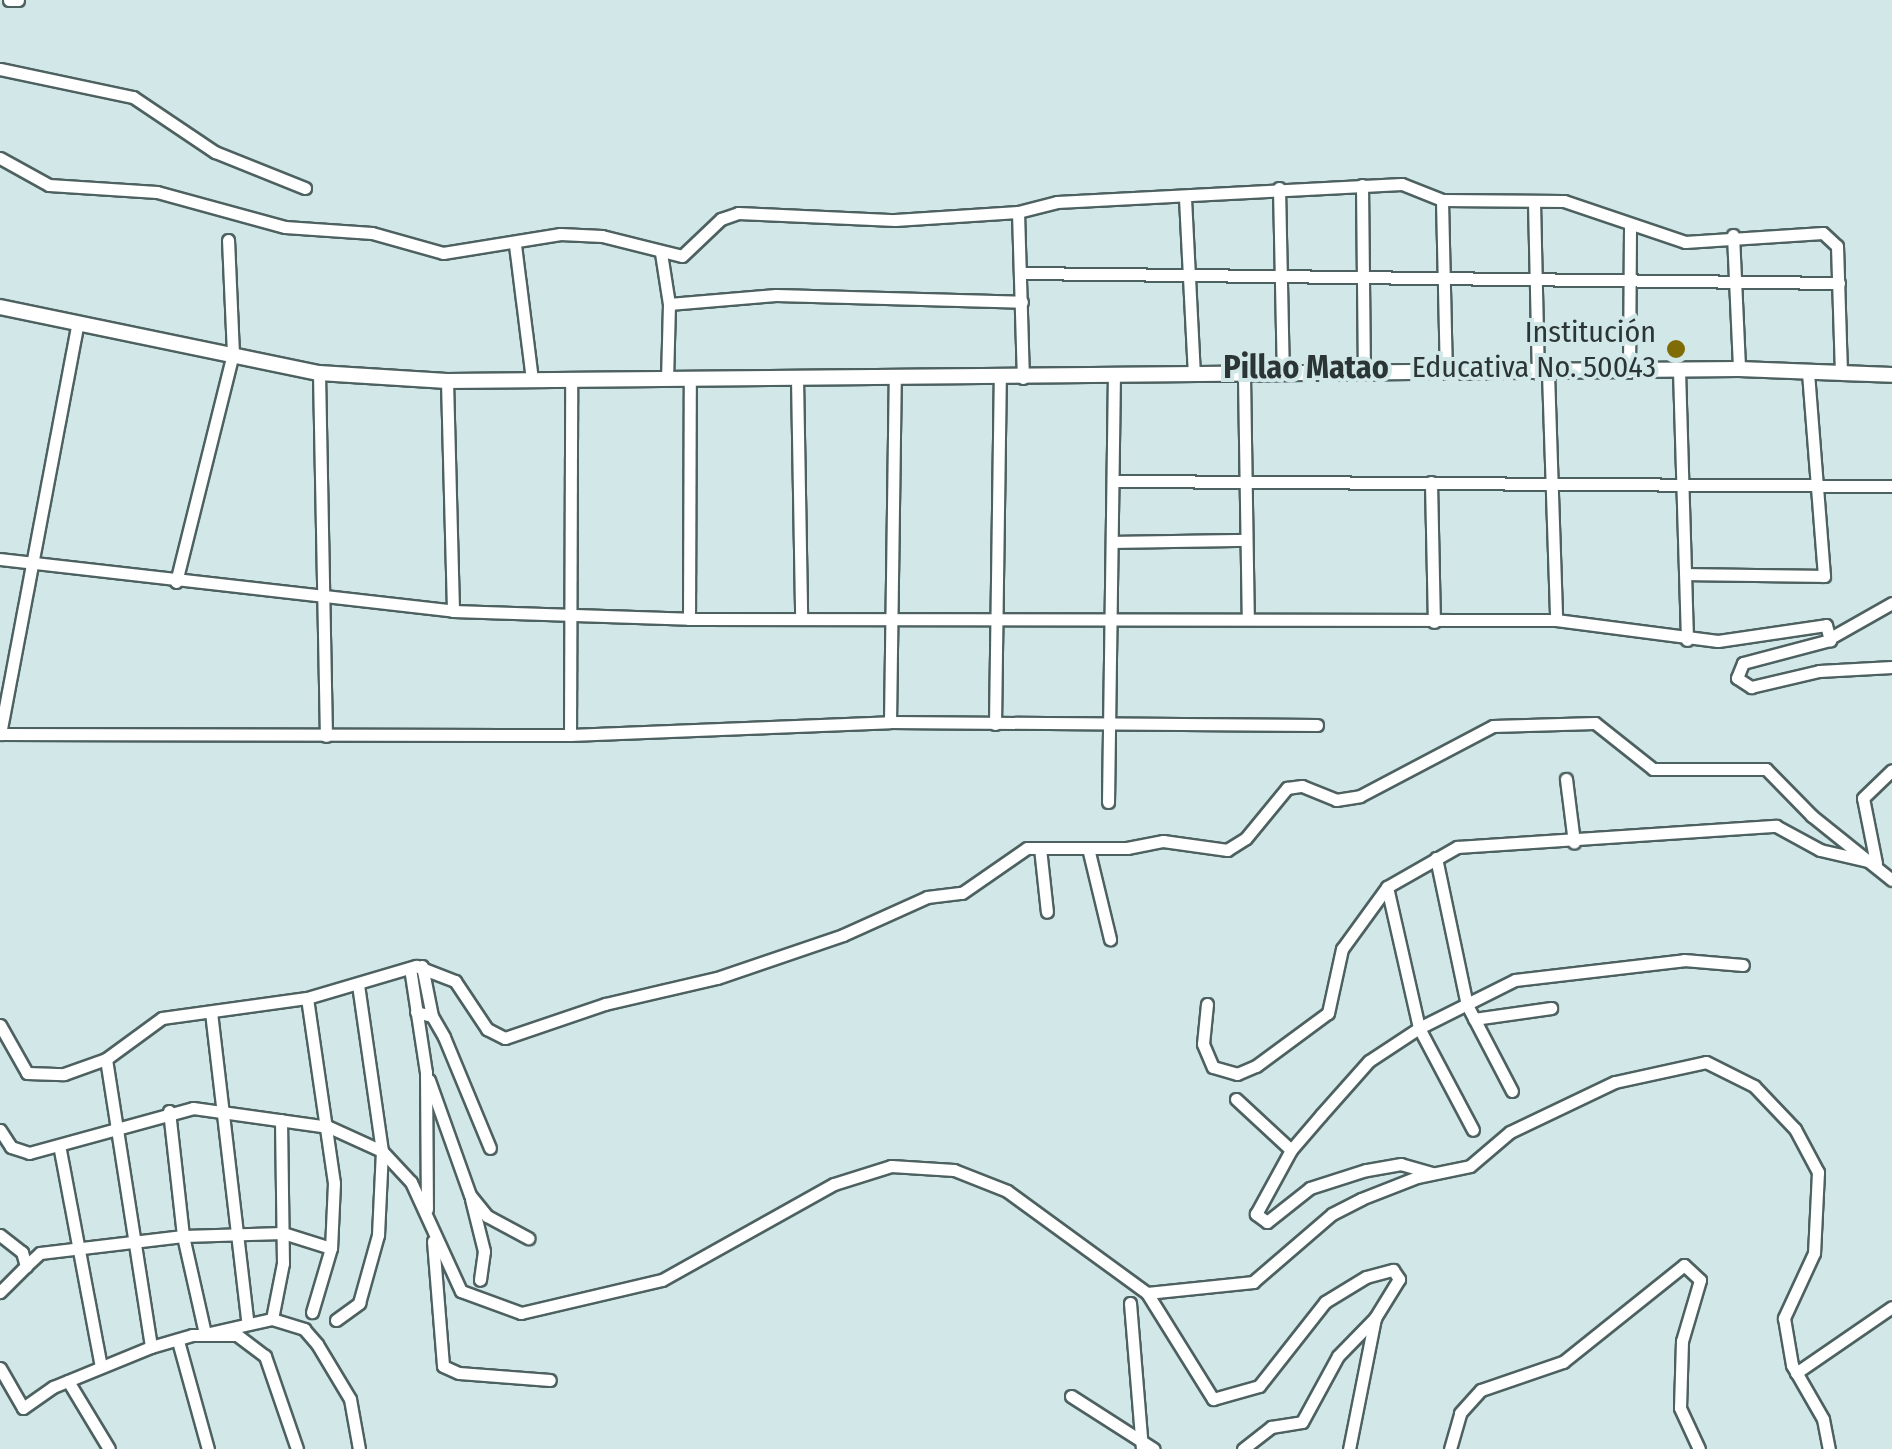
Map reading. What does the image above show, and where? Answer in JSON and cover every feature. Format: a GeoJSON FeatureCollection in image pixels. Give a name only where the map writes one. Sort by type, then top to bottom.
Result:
{"type":"FeatureCollection","features":[{"type":"Feature","properties":{"kind":"street"},"geometry":{"type":"LineString","coordinates":[[9,0],[18,0]]}},
{"type":"Feature","properties":{"kind":"street"},"geometry":{"type":"LineString","coordinates":[[0,69],[133,97],[215,152],[305,188]]}},
{"type":"Feature","properties":{"kind":"street"},"geometry":{"type":"LineString","coordinates":[[0,158],[48,186],[157,192],[285,227],[372,233],[443,253],[514,245],[560,234],[602,236],[661,254],[687,254],[707,230],[738,213],[895,220],[1018,212],[1057,202],[1402,184],[1442,200],[1564,201],[1685,242],[1732,235],[1824,233],[1836,246],[1841,372]]}},
{"type":"Feature","properties":{"kind":"street"},"geometry":{"type":"LineString","coordinates":[[1362,185],[1364,373]]}},
{"type":"Feature","properties":{"kind":"street"},"geometry":{"type":"LineString","coordinates":[[1278,188],[1283,374]]}},
{"type":"Feature","properties":{"kind":"street"},"geometry":{"type":"LineString","coordinates":[[1186,198],[1194,374]]}},
{"type":"Feature","properties":{"kind":"street"},"geometry":{"type":"LineString","coordinates":[[1442,200],[1448,278],[1446,373]]}},
{"type":"Feature","properties":{"kind":"street"},"geometry":{"type":"LineString","coordinates":[[1534,202],[1556,620]]}},
{"type":"Feature","properties":{"kind":"street"},"geometry":{"type":"LineString","coordinates":[[1018,212],[1024,378]]}},
{"type":"Feature","properties":{"kind":"street"},"geometry":{"type":"LineString","coordinates":[[1628,372],[1630,224]]}},
{"type":"Feature","properties":{"kind":"street"},"geometry":{"type":"LineString","coordinates":[[1732,235],[1740,369]]}},
{"type":"Feature","properties":{"kind":"street"},"geometry":{"type":"LineString","coordinates":[[176,582],[233,354],[228,240]]}},
{"type":"Feature","properties":{"kind":"street"},"geometry":{"type":"LineString","coordinates":[[514,245],[532,380]]}},
{"type":"Feature","properties":{"kind":"street"},"geometry":{"type":"LineString","coordinates":[[661,254],[669,304],[667,380]]}},
{"type":"Feature","properties":{"kind":"street"},"geometry":{"type":"LineString","coordinates":[[1022,274],[1192,272],[1839,284]]}},
{"type":"Feature","properties":{"kind":"street"},"geometry":{"type":"LineString","coordinates":[[669,304],[776,295],[1022,302]]}},
{"type":"Feature","properties":{"kind":"street"},"geometry":{"type":"LineString","coordinates":[[0,308],[319,373],[447,380],[1114,378],[1740,369],[1892,375]]}},
{"type":"Feature","properties":{"kind":"street"},"geometry":{"type":"LineString","coordinates":[[78,323],[0,734],[570,735],[890,722],[1316,725]]}},
{"type":"Feature","properties":{"kind":"street"},"geometry":{"type":"LineString","coordinates":[[1679,370],[1687,640]]}},
{"type":"Feature","properties":{"kind":"street"},"geometry":{"type":"LineString","coordinates":[[1686,574],[1824,576],[1808,371]]}},
{"type":"Feature","properties":{"kind":"street"},"geometry":{"type":"LineString","coordinates":[[319,373],[326,736]]}},
{"type":"Feature","properties":{"kind":"street"},"geometry":{"type":"LineString","coordinates":[[1244,376],[1248,618]]}},
{"type":"Feature","properties":{"kind":"street"},"geometry":{"type":"LineString","coordinates":[[890,722],[896,618],[895,377]]}},
{"type":"Feature","properties":{"kind":"street"},"geometry":{"type":"LineString","coordinates":[[995,724],[1000,377]]}},
{"type":"Feature","properties":{"kind":"street"},"geometry":{"type":"LineString","coordinates":[[797,378],[801,618]]}},
{"type":"Feature","properties":{"kind":"street"},"geometry":{"type":"LineString","coordinates":[[1108,802],[1115,616],[1114,378]]}},
{"type":"Feature","properties":{"kind":"street"},"geometry":{"type":"LineString","coordinates":[[689,619],[690,379]]}},
{"type":"Feature","properties":{"kind":"street"},"geometry":{"type":"LineString","coordinates":[[447,380],[453,611]]}},
{"type":"Feature","properties":{"kind":"street"},"geometry":{"type":"LineString","coordinates":[[570,380],[570,735]]}},
{"type":"Feature","properties":{"kind":"street"},"geometry":{"type":"LineString","coordinates":[[1114,481],[1550,483],[1685,488],[1892,486]]}},
{"type":"Feature","properties":{"kind":"street"},"geometry":{"type":"LineString","coordinates":[[1431,482],[1434,622]]}},
{"type":"Feature","properties":{"kind":"street"},"geometry":{"type":"LineString","coordinates":[[1115,542],[1246,540]]}},
{"type":"Feature","properties":{"kind":"street"},"geometry":{"type":"LineString","coordinates":[[0,559],[453,611],[689,619],[1115,616],[1434,622],[1556,620],[1687,640],[1821,625],[1832,637]]}},
{"type":"Feature","properties":{"kind":"street"},"geometry":{"type":"LineString","coordinates":[[1892,603],[1832,637],[1743,663],[1737,678],[1751,687],[1819,671],[1892,667]]}},
{"type":"Feature","properties":{"kind":"street"},"geometry":{"type":"LineString","coordinates":[[0,1025],[27,1073],[64,1074],[106,1059],[162,1018],[307,998],[416,967],[455,981],[487,1028],[505,1038],[604,1004],[717,978],[842,936],[928,897],[962,893],[986,882],[1018,851],[1162,841],[1227,850],[1246,838],[1287,788],[1346,800],[1493,726],[1575,722],[1604,726],[1653,769],[1766,769],[1812,816],[1876,863],[1892,880]]}},
{"type":"Feature","properties":{"kind":"street"},"geometry":{"type":"LineString","coordinates":[[1876,863],[1863,798],[1892,770]]}},
{"type":"Feature","properties":{"kind":"street"},"geometry":{"type":"LineString","coordinates":[[1566,779],[1574,842]]}},
{"type":"Feature","properties":{"kind":"street"},"geometry":{"type":"LineString","coordinates":[[1206,1004],[1204,1044],[1212,1067],[1237,1074],[1256,1066],[1328,1013],[1342,949],[1387,886],[1436,858],[1482,842],[1574,842],[1776,826],[1820,850],[1876,863]]}},
{"type":"Feature","properties":{"kind":"street"},"geometry":{"type":"LineString","coordinates":[[1040,848],[1048,912]]}},
{"type":"Feature","properties":{"kind":"street"},"geometry":{"type":"LineString","coordinates":[[1088,848],[1110,939]]}},
{"type":"Feature","properties":{"kind":"street"},"geometry":{"type":"LineString","coordinates":[[1436,858],[1467,1005],[1512,1091]]}},
{"type":"Feature","properties":{"kind":"street"},"geometry":{"type":"LineString","coordinates":[[1387,886],[1419,1028],[1473,1130]]}},
{"type":"Feature","properties":{"kind":"street"},"geometry":{"type":"LineString","coordinates":[[1432,1173],[1400,1164],[1322,1183],[1264,1222],[1256,1209],[1291,1150],[1369,1061],[1419,1028],[1514,980],[1684,960],[1743,965]]}},
{"type":"Feature","properties":{"kind":"street"},"geometry":{"type":"LineString","coordinates":[[416,967],[416,1012],[426,1072],[427,1209],[443,1366],[459,1373],[550,1380]]}},
{"type":"Feature","properties":{"kind":"street"},"geometry":{"type":"LineString","coordinates":[[416,967],[432,1016],[490,1148]]}},
{"type":"Feature","properties":{"kind":"street"},"geometry":{"type":"LineString","coordinates":[[336,1320],[359,1303],[378,1235],[382,1151],[358,984]]}},
{"type":"Feature","properties":{"kind":"street"},"geometry":{"type":"LineString","coordinates":[[307,998],[329,1127],[330,1248],[312,1312]]}},
{"type":"Feature","properties":{"kind":"street"},"geometry":{"type":"LineString","coordinates":[[1474,1019],[1551,1008]]}},
{"type":"Feature","properties":{"kind":"street"},"geometry":{"type":"LineString","coordinates":[[211,1012],[240,1234],[247,1320]]}},
{"type":"Feature","properties":{"kind":"street"},"geometry":{"type":"LineString","coordinates":[[416,1012],[432,1016]]}},
{"type":"Feature","properties":{"kind":"street"},"geometry":{"type":"LineString","coordinates":[[106,1059],[130,1244],[151,1346]]}},
{"type":"Feature","properties":{"kind":"street"},"geometry":{"type":"LineString","coordinates":[[1147,1292],[1253,1282],[1332,1214],[1432,1173],[1470,1166],[1510,1132],[1615,1082],[1694,1062],[1728,1070],[1773,1104],[1818,1172],[1814,1253],[1784,1318],[1796,1373],[1823,1418],[1829,1449]]}},
{"type":"Feature","properties":{"kind":"street"},"geometry":{"type":"LineString","coordinates":[[426,1072],[470,1194],[484,1251],[480,1280]]}},
{"type":"Feature","properties":{"kind":"street"},"geometry":{"type":"LineString","coordinates":[[1236,1098],[1291,1150]]}},
{"type":"Feature","properties":{"kind":"street"},"geometry":{"type":"LineString","coordinates":[[0,1130],[20,1152],[60,1150],[168,1111],[222,1112],[329,1127],[382,1151],[427,1209]]}},
{"type":"Feature","properties":{"kind":"street"},"geometry":{"type":"LineString","coordinates":[[168,1111],[183,1236],[205,1334]]}},
{"type":"Feature","properties":{"kind":"street"},"geometry":{"type":"LineString","coordinates":[[272,1319],[283,1233],[281,1120]]}},
{"type":"Feature","properties":{"kind":"street"},"geometry":{"type":"LineString","coordinates":[[60,1150],[101,1366]]}},
{"type":"Feature","properties":{"kind":"street"},"geometry":{"type":"LineString","coordinates":[[432,1236],[461,1291],[520,1313],[662,1280],[800,1198],[906,1164],[972,1174],[1007,1191],[1147,1292],[1214,1398],[1259,1386],[1316,1310],[1356,1282],[1393,1270],[1398,1279],[1376,1318],[1338,1356],[1302,1422],[1270,1427],[1243,1449]]}},
{"type":"Feature","properties":{"kind":"street"},"geometry":{"type":"LineString","coordinates":[[470,1194],[487,1216],[528,1238]]}},
{"type":"Feature","properties":{"kind":"street"},"geometry":{"type":"LineString","coordinates":[[0,1292],[40,1253],[183,1236],[283,1233],[330,1248]]}},
{"type":"Feature","properties":{"kind":"street"},"geometry":{"type":"LineString","coordinates":[[0,1235],[22,1252],[26,1266]]}},
{"type":"Feature","properties":{"kind":"street"},"geometry":{"type":"LineString","coordinates":[[1442,1449],[1454,1425],[1481,1390],[1563,1362],[1684,1264],[1700,1280],[1682,1340],[1680,1408],[1699,1449]]}},
{"type":"Feature","properties":{"kind":"street"},"geometry":{"type":"LineString","coordinates":[[1130,1303],[1142,1444]]}},
{"type":"Feature","properties":{"kind":"street"},"geometry":{"type":"LineString","coordinates":[[1796,1373],[1892,1307]]}},
{"type":"Feature","properties":{"kind":"street"},"geometry":{"type":"LineString","coordinates":[[1349,1449],[1376,1318]]}},
{"type":"Feature","properties":{"kind":"street"},"geometry":{"type":"LineString","coordinates":[[0,1368],[22,1408],[68,1381],[151,1346],[247,1320],[272,1319],[304,1329],[317,1344],[350,1399],[360,1449]]}},
{"type":"Feature","properties":{"kind":"street"},"geometry":{"type":"LineString","coordinates":[[205,1334],[237,1335],[265,1356],[298,1449]]}},
{"type":"Feature","properties":{"kind":"street"},"geometry":{"type":"LineString","coordinates":[[178,1341],[208,1449]]}},
{"type":"Feature","properties":{"kind":"street"},"geometry":{"type":"LineString","coordinates":[[68,1381],[108,1449]]}},
{"type":"Feature","properties":{"kind":"street"},"geometry":{"type":"LineString","coordinates":[[1071,1396],[1154,1449]]}},
{"type":"Feature","properties":{"kind":"street"},"geometry":{"type":"LineString","coordinates":[[1450,1449],[1454,1425]]}},
{"type":"Feature","properties":{"kind":"place","name":"Institución Educativa No. 50043"},"geometry":{"type":"Point","coordinates":[1676,349]}},
{"type":"Feature","properties":{"kind":"district","name":"Pillao Matao"},"geometry":{"type":"Point","coordinates":[1306,367]}}]}
